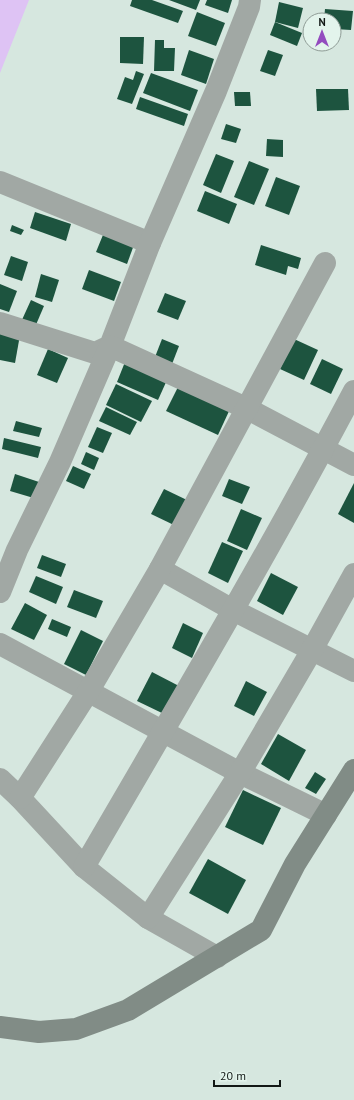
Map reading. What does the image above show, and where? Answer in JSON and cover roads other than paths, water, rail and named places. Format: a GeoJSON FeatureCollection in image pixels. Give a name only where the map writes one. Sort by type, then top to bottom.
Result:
{"type":"FeatureCollection","features":[{"type":"Feature","properties":{"kind":"main road"},"geometry":{"type":"LineString","coordinates":[[0,1027],[39,1032],[76,1029],[128,1010],[261,930],[295,864],[354,770]]}},
{"type":"Feature","properties":{"kind":"street"},"geometry":{"type":"LineString","coordinates":[[0,592],[17,550],[60,462],[110,346],[150,243],[216,91],[249,7],[250,0]]}},
{"type":"Feature","properties":{"kind":"street"},"geometry":{"type":"LineString","coordinates":[[0,182],[150,243]]}},
{"type":"Feature","properties":{"kind":"street"},"geometry":{"type":"LineString","coordinates":[[20,798],[88,692],[160,569],[325,263]]}},
{"type":"Feature","properties":{"kind":"street"},"geometry":{"type":"LineString","coordinates":[[0,323],[95,353],[110,346],[246,408],[354,466]]}},
{"type":"Feature","properties":{"kind":"street"},"geometry":{"type":"LineString","coordinates":[[84,867],[233,610],[323,450],[354,390]]}},
{"type":"Feature","properties":{"kind":"street"},"geometry":{"type":"LineString","coordinates":[[160,569],[233,610],[354,671]]}},
{"type":"Feature","properties":{"kind":"street"},"geometry":{"type":"LineString","coordinates":[[148,918],[240,773],[312,650],[354,574]]}},
{"type":"Feature","properties":{"kind":"street"},"geometry":{"type":"LineString","coordinates":[[0,644],[240,773],[326,815]]}},
{"type":"Feature","properties":{"kind":"street"},"geometry":{"type":"LineString","coordinates":[[0,780],[20,798],[84,867],[148,918],[217,957]]}}]}
